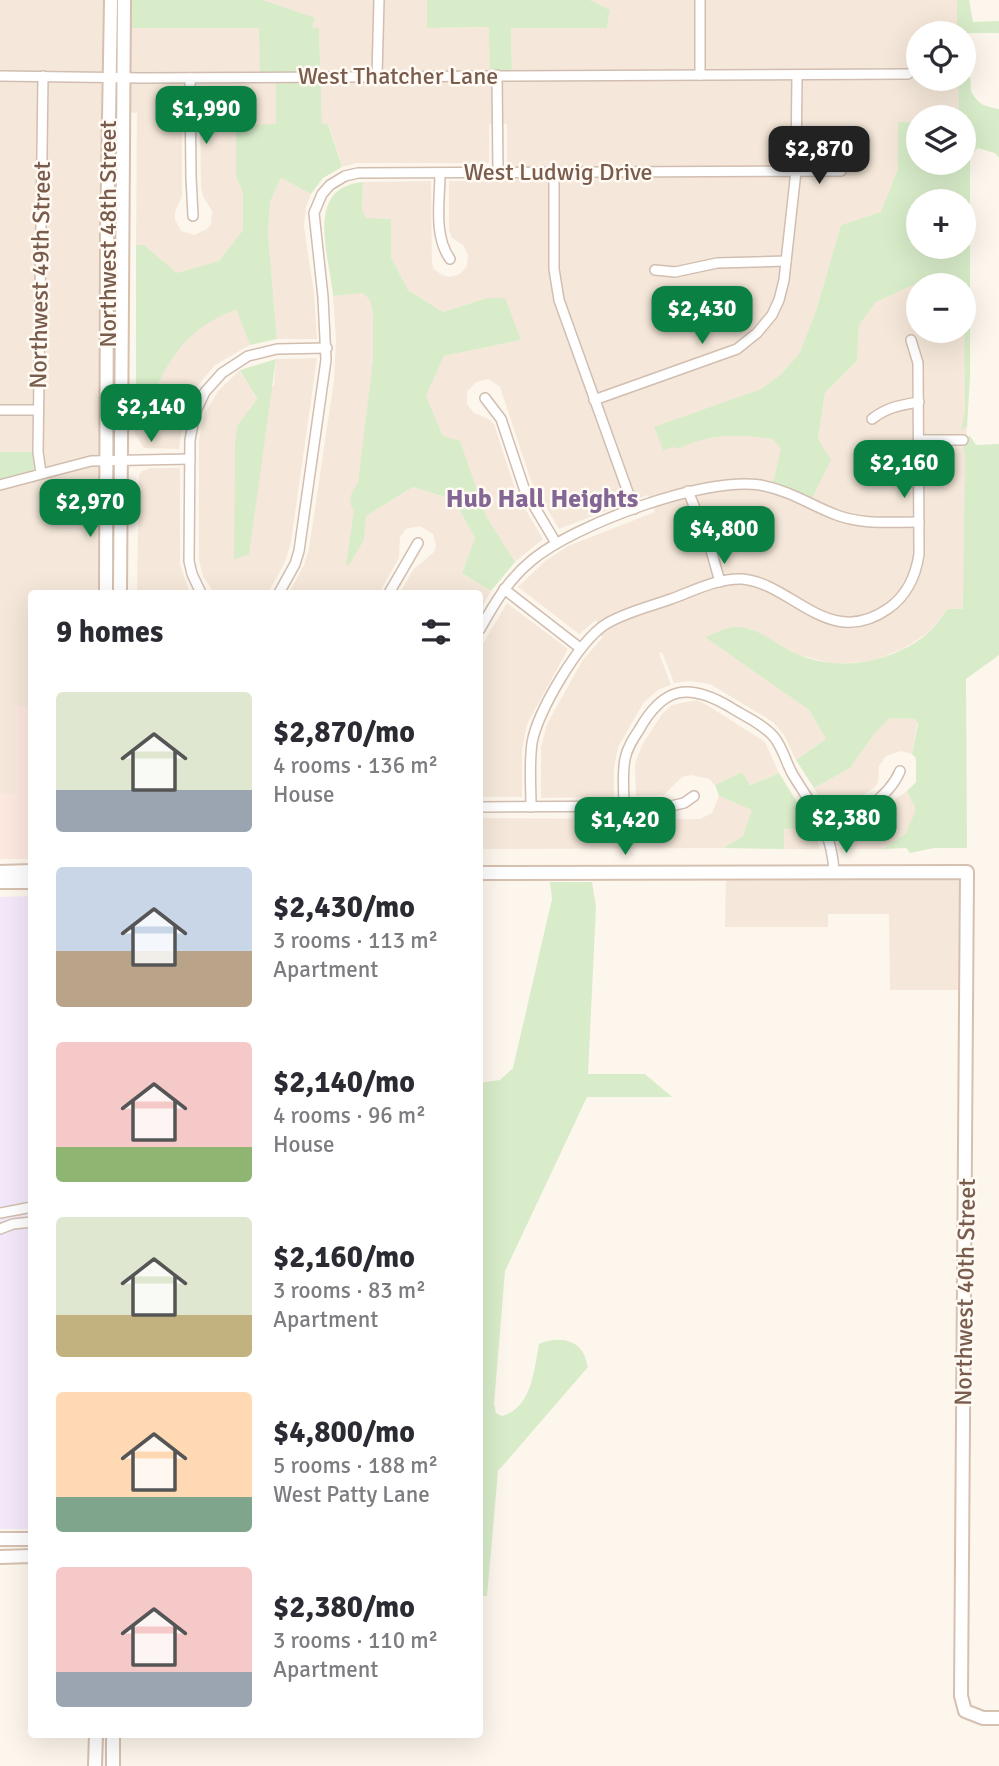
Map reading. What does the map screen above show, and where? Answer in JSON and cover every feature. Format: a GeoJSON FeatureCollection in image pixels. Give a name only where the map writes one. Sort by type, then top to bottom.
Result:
{"type":"FeatureCollection","features":[{"type":"Feature","properties":{"kind":"street","name":"Northwest 48th Street"},"geometry":{"type":"LineString","coordinates":[[106,590],[111,0]]}},
{"type":"Feature","properties":{"kind":"street","name":"Northwest 48th Street"},"geometry":{"type":"LineString","coordinates":[[120,590],[124,0]]}},
{"type":"Feature","properties":{"kind":"street"},"geometry":{"type":"LineString","coordinates":[[377,76],[379,0]]}},
{"type":"Feature","properties":{"kind":"street"},"geometry":{"type":"LineString","coordinates":[[700,0],[700,75]]}},
{"type":"Feature","properties":{"kind":"street","name":"West Thatcher Lane"},"geometry":{"type":"LineString","coordinates":[[0,76],[190,78],[906,74]]}},
{"type":"Feature","properties":{"kind":"street"},"geometry":{"type":"LineString","coordinates":[[497,75],[498,172]]}},
{"type":"Feature","properties":{"kind":"street"},"geometry":{"type":"LineString","coordinates":[[594,400],[737,349],[764,325],[779,300],[786,261],[796,171],[797,75]]}},
{"type":"Feature","properties":{"kind":"street","name":"Northwest 49th Street"},"geometry":{"type":"LineString","coordinates":[[41,473],[38,461],[38,411],[43,76]]}},
{"type":"Feature","properties":{"kind":"street"},"geometry":{"type":"LineString","coordinates":[[190,78],[193,216]]}},
{"type":"Feature","properties":{"kind":"street","name":"West Ludwig Drive"},"geometry":{"type":"LineString","coordinates":[[327,348],[313,219],[325,189],[352,174],[841,171]]}},
{"type":"Feature","properties":{"kind":"street"},"geometry":{"type":"LineString","coordinates":[[554,172],[554,259],[558,293],[634,509]]}},
{"type":"Feature","properties":{"kind":"street"},"geometry":{"type":"LineString","coordinates":[[440,173],[441,241],[450,259]]}},
{"type":"Feature","properties":{"kind":"street"},"geometry":{"type":"LineString","coordinates":[[655,270],[675,272],[717,263],[786,261]]}},
{"type":"Feature","properties":{"kind":"street"},"geometry":{"type":"LineString","coordinates":[[531,807],[531,750],[536,728],[580,648],[594,633],[614,620],[720,582],[740,579],[757,583],[816,614],[843,621],[871,617],[895,603],[916,570],[919,554],[919,363],[912,343]]}},
{"type":"Feature","properties":{"kind":"street"},"geometry":{"type":"LineString","coordinates":[[199,590],[189,561],[190,459],[191,427],[205,392],[222,373],[241,360],[265,351],[283,348],[327,348],[325,381],[299,551],[281,590]]}},
{"type":"Feature","properties":{"kind":"street"},"geometry":{"type":"LineString","coordinates":[[485,398],[501,419],[526,491],[556,542]]}},
{"type":"Feature","properties":{"kind":"street"},"geometry":{"type":"LineString","coordinates":[[872,419],[883,410],[894,406],[919,402]]}},
{"type":"Feature","properties":{"kind":"street"},"geometry":{"type":"LineString","coordinates":[[0,410],[38,411]]}},
{"type":"Feature","properties":{"kind":"street"},"geometry":{"type":"LineString","coordinates":[[919,440],[963,440]]}},
{"type":"Feature","properties":{"kind":"street"},"geometry":{"type":"LineString","coordinates":[[0,485],[76,464],[107,459],[190,459]]}},
{"type":"Feature","properties":{"kind":"street"},"geometry":{"type":"LineString","coordinates":[[483,624],[504,589],[532,559],[556,542],[634,509],[688,491],[722,484],[756,484],[793,494],[851,520],[919,522]]}},
{"type":"Feature","properties":{"kind":"street"},"geometry":{"type":"LineString","coordinates":[[688,491],[709,543],[720,582]]}},
{"type":"Feature","properties":{"kind":"street"},"geometry":{"type":"LineString","coordinates":[[391,590],[418,543]]}},
{"type":"Feature","properties":{"kind":"street"},"geometry":{"type":"LineString","coordinates":[[504,589],[580,648]]}},
{"type":"Feature","properties":{"kind":"street"},"geometry":{"type":"LineString","coordinates":[[483,873],[834,872],[827,830],[772,735],[715,698],[699,692],[672,694],[648,713],[626,756],[624,807]]}},
{"type":"Feature","properties":{"kind":"street"},"geometry":{"type":"LineString","coordinates":[[827,830],[848,820],[878,799],[888,790],[900,771]]}},
{"type":"Feature","properties":{"kind":"street"},"geometry":{"type":"LineString","coordinates":[[483,807],[671,806],[684,803],[695,796]]}},
{"type":"Feature","properties":{"kind":"street"},"geometry":{"type":"LineString","coordinates":[[0,872],[28,871]]}},
{"type":"Feature","properties":{"kind":"street","name":"Northwest 40th Street"},"geometry":{"type":"LineString","coordinates":[[834,872],[967,872],[961,1696],[965,1711],[972,1716],[999,1718]]}},
{"type":"Feature","properties":{"kind":"street"},"geometry":{"type":"LineString","coordinates":[[483,879],[525,874]]}},
{"type":"Feature","properties":{"kind":"street"},"geometry":{"type":"LineString","coordinates":[[0,882],[28,882]]}},
{"type":"Feature","properties":{"kind":"street"},"geometry":{"type":"LineString","coordinates":[[0,1213],[28,1208]]}},
{"type":"Feature","properties":{"kind":"street"},"geometry":{"type":"LineString","coordinates":[[0,1229],[28,1222]]}},
{"type":"Feature","properties":{"kind":"street"},"geometry":{"type":"LineString","coordinates":[[0,1539],[28,1539]]}},
{"type":"Feature","properties":{"kind":"street"},"geometry":{"type":"LineString","coordinates":[[0,1557],[28,1556]]}},
{"type":"Feature","properties":{"kind":"street"},"geometry":{"type":"LineString","coordinates":[[95,1766],[96,1738]]}},
{"type":"Feature","properties":{"kind":"street"},"geometry":{"type":"LineString","coordinates":[[113,1738],[113,1766]]}},
{"type":"Feature","properties":{"kind":"shaded area"},"geometry":{"type":"Polygon","coordinates":[[[0,0],[111,0],[106,590],[28,590],[28,706],[15,706],[15,794],[0,794],[0,485],[38,452],[0,452],[0,0]]]}},
{"type":"Feature","properties":{"kind":"shaded area"},"geometry":{"type":"Polygon","coordinates":[[[263,0],[427,0],[427,28],[490,27],[490,75],[512,75],[511,28],[607,28],[610,10],[590,0],[957,0],[957,21],[906,21],[906,91],[958,91],[959,105],[906,105],[906,123],[898,123],[898,169],[882,212],[841,225],[816,311],[799,354],[781,374],[761,389],[654,428],[694,440],[737,434],[783,440],[818,439],[825,393],[857,361],[859,325],[876,302],[906,288],[906,343],[967,343],[966,609],[948,609],[928,633],[903,649],[873,661],[833,664],[796,654],[751,629],[735,627],[706,637],[809,710],[826,739],[796,760],[784,735],[773,722],[710,684],[689,681],[674,683],[662,652],[659,653],[671,685],[658,690],[644,702],[618,747],[614,768],[614,797],[541,798],[541,747],[547,724],[582,661],[602,638],[596,620],[579,634],[518,587],[545,561],[568,546],[655,512],[648,495],[559,529],[531,481],[500,387],[488,379],[476,382],[467,392],[467,404],[474,413],[494,424],[517,495],[543,539],[515,562],[486,516],[478,495],[443,436],[426,396],[444,356],[521,340],[487,298],[443,312],[408,290],[391,257],[391,219],[366,219],[362,209],[363,182],[431,181],[432,264],[442,275],[450,277],[460,274],[467,266],[468,255],[463,245],[452,238],[449,230],[449,181],[507,181],[507,124],[489,124],[489,163],[357,163],[342,167],[329,125],[322,124],[319,29],[312,28],[315,19],[263,0]]]}},
{"type":"Feature","properties":{"kind":"shaded area"},"geometry":{"type":"Polygon","coordinates":[[[124,28],[260,28],[260,76],[276,77],[276,125],[236,176],[243,193],[243,230],[219,261],[177,274],[144,245],[136,245],[137,113],[123,112],[124,28]],[[182,112],[182,196],[175,212],[175,219],[181,231],[194,235],[211,224],[212,211],[203,196],[201,186],[200,113],[182,112]]]}},
{"type":"Feature","properties":{"kind":"shaded area"},"geometry":{"type":"Polygon","coordinates":[[[281,178],[311,194],[306,207],[304,227],[314,293],[317,339],[277,339],[268,234],[270,202],[281,178]]]}},
{"type":"Feature","properties":{"kind":"shaded area"},"geometry":{"type":"Polygon","coordinates":[[[369,292],[373,313],[373,359],[364,440],[364,540],[365,516],[413,487],[454,500],[475,538],[462,573],[491,591],[483,606],[483,590],[402,590],[413,570],[434,552],[436,546],[433,534],[420,526],[406,529],[400,537],[399,558],[381,590],[291,590],[309,549],[334,380],[336,340],[333,296],[369,292]]]}},
{"type":"Feature","properties":{"kind":"shaded area"},"geometry":{"type":"Polygon","coordinates":[[[237,309],[250,345],[215,365],[194,390],[184,413],[179,449],[144,448],[135,434],[136,416],[146,416],[163,373],[176,351],[215,317],[237,309]]]}},
{"type":"Feature","properties":{"kind":"shaded area"},"geometry":{"type":"Polygon","coordinates":[[[317,358],[291,542],[285,562],[270,590],[212,590],[203,576],[199,560],[199,440],[205,413],[218,391],[240,370],[257,400],[246,412],[274,385],[276,359],[317,358]]]}},
{"type":"Feature","properties":{"kind":"shaded area"},"geometry":{"type":"Polygon","coordinates":[[[151,468],[180,468],[180,565],[189,590],[137,590],[139,475],[151,468]]]}},
{"type":"Feature","properties":{"kind":"shaded area"},"geometry":{"type":"Polygon","coordinates":[[[507,603],[568,649],[527,724],[522,751],[522,797],[483,797],[483,644],[507,603]]]}},
{"type":"Feature","properties":{"kind":"shaded area"},"geometry":{"type":"Polygon","coordinates":[[[697,700],[765,742],[779,773],[749,785],[742,772],[715,785],[709,779],[691,775],[682,777],[664,795],[636,796],[635,764],[642,745],[662,714],[672,705],[697,700]]]}},
{"type":"Feature","properties":{"kind":"shaded area"},"geometry":{"type":"Polygon","coordinates":[[[15,706],[28,706],[28,859],[0,859],[0,794],[15,793],[15,706]]]}},
{"type":"Feature","properties":{"kind":"shaded area"},"geometry":{"type":"Polygon","coordinates":[[[890,718],[918,719],[912,754],[901,751],[886,756],[879,766],[875,787],[831,815],[814,788],[850,768],[874,734],[890,718]]]}},
{"type":"Feature","properties":{"kind":"shaded area"},"geometry":{"type":"Polygon","coordinates":[[[907,791],[923,821],[883,849],[842,849],[839,833],[866,820],[907,791]]]}},
{"type":"Feature","properties":{"kind":"shaded area"},"geometry":{"type":"Polygon","coordinates":[[[719,796],[753,810],[743,836],[724,848],[483,849],[483,818],[700,819],[712,813],[719,796]]]}},
{"type":"Feature","properties":{"kind":"shaded area"},"geometry":{"type":"Polygon","coordinates":[[[784,828],[813,828],[820,849],[784,849],[784,828]]]}},
{"type":"Feature","properties":{"kind":"shaded area"},"geometry":{"type":"Polygon","coordinates":[[[967,872],[967,990],[890,990],[889,914],[828,914],[828,927],[725,927],[726,873],[967,872]]]}},
{"type":"Feature","properties":{"kind":"shaded area"},"geometry":{"type":"Polygon","coordinates":[[[28,896],[28,1529],[0,1529],[0,897],[28,896]]]}},
{"type":"Feature","properties":{"kind":"green space"},"geometry":{"type":"Polygon","coordinates":[[[124,0],[263,0],[315,18],[312,28],[319,28],[322,124],[328,124],[342,167],[323,178],[311,194],[281,178],[270,202],[268,234],[277,339],[250,345],[237,311],[217,318],[188,339],[177,351],[160,381],[146,416],[136,416],[136,245],[144,245],[177,273],[219,261],[243,230],[243,193],[236,176],[236,125],[276,124],[276,77],[260,77],[259,28],[124,28],[124,0]]]}},
{"type":"Feature","properties":{"kind":"green space"},"geometry":{"type":"Polygon","coordinates":[[[427,0],[590,0],[610,10],[607,28],[511,28],[512,75],[490,75],[489,27],[427,28],[427,0]]]}},
{"type":"Feature","properties":{"kind":"green space"},"geometry":{"type":"Polygon","coordinates":[[[957,0],[969,0],[973,21],[957,21],[957,0]]]}},
{"type":"Feature","properties":{"kind":"green space"},"geometry":{"type":"Polygon","coordinates":[[[999,21],[999,33],[976,33],[976,22],[999,21]]]}},
{"type":"Feature","properties":{"kind":"green space"},"geometry":{"type":"Polygon","coordinates":[[[958,91],[971,91],[982,104],[999,109],[999,158],[995,153],[978,148],[976,150],[976,105],[959,105],[958,91]]]}},
{"type":"Feature","properties":{"kind":"green space"},"geometry":{"type":"Polygon","coordinates":[[[898,122],[906,122],[906,175],[970,175],[970,189],[906,189],[906,259],[970,259],[970,273],[906,273],[906,288],[876,302],[859,325],[857,361],[825,393],[818,439],[831,460],[810,502],[772,487],[781,449],[773,439],[748,436],[713,437],[678,449],[674,447],[663,450],[654,427],[761,389],[781,374],[799,354],[816,311],[841,225],[881,212],[898,169],[898,122]]]}},
{"type":"Feature","properties":{"kind":"green space"},"geometry":{"type":"Polygon","coordinates":[[[363,182],[362,209],[366,218],[391,219],[391,257],[408,290],[443,312],[487,298],[505,298],[521,340],[444,356],[426,396],[443,436],[460,441],[486,516],[515,562],[491,591],[462,573],[475,538],[454,500],[413,487],[366,516],[364,540],[349,565],[346,565],[354,511],[351,497],[358,483],[373,359],[373,313],[370,300],[363,293],[333,296],[324,226],[326,210],[333,196],[344,187],[363,182]]]}},
{"type":"Feature","properties":{"kind":"green space"},"geometry":{"type":"Polygon","coordinates":[[[964,343],[970,343],[967,427],[961,430],[965,411],[964,343]]]}},
{"type":"Feature","properties":{"kind":"green space"},"geometry":{"type":"Polygon","coordinates":[[[276,359],[249,555],[234,559],[237,426],[257,399],[240,370],[276,359]]]}},
{"type":"Feature","properties":{"kind":"green space"},"geometry":{"type":"Polygon","coordinates":[[[970,436],[976,445],[999,444],[999,655],[966,679],[967,848],[934,848],[910,853],[906,848],[883,849],[906,833],[915,812],[907,791],[916,782],[916,758],[912,754],[918,724],[915,719],[890,718],[874,734],[850,768],[814,788],[796,760],[826,739],[809,710],[705,637],[728,628],[744,628],[811,659],[828,663],[864,662],[898,652],[913,644],[930,631],[948,609],[963,609],[963,448],[966,438],[970,436]]]}},
{"type":"Feature","properties":{"kind":"green space"},"geometry":{"type":"Polygon","coordinates":[[[0,452],[38,452],[41,473],[0,485],[0,452]]]}},
{"type":"Feature","properties":{"kind":"green space"},"geometry":{"type":"Polygon","coordinates":[[[742,772],[750,785],[779,773],[813,828],[784,829],[784,849],[724,848],[743,836],[752,810],[719,796],[715,785],[742,772]]]}},
{"type":"Feature","properties":{"kind":"green space"},"geometry":{"type":"Polygon","coordinates":[[[550,882],[592,882],[596,907],[588,1074],[645,1074],[672,1097],[587,1097],[505,1271],[494,1404],[496,1413],[502,1416],[512,1412],[526,1397],[539,1344],[556,1340],[573,1343],[583,1353],[588,1367],[498,1471],[487,1596],[483,1596],[483,1083],[500,1080],[513,1068],[552,899],[550,882]]]}},
{"type":"Feature","properties":{"kind":"district","name":"Hub Hall Heights"},"geometry":{"type":"Point","coordinates":[542,498]}}]}
